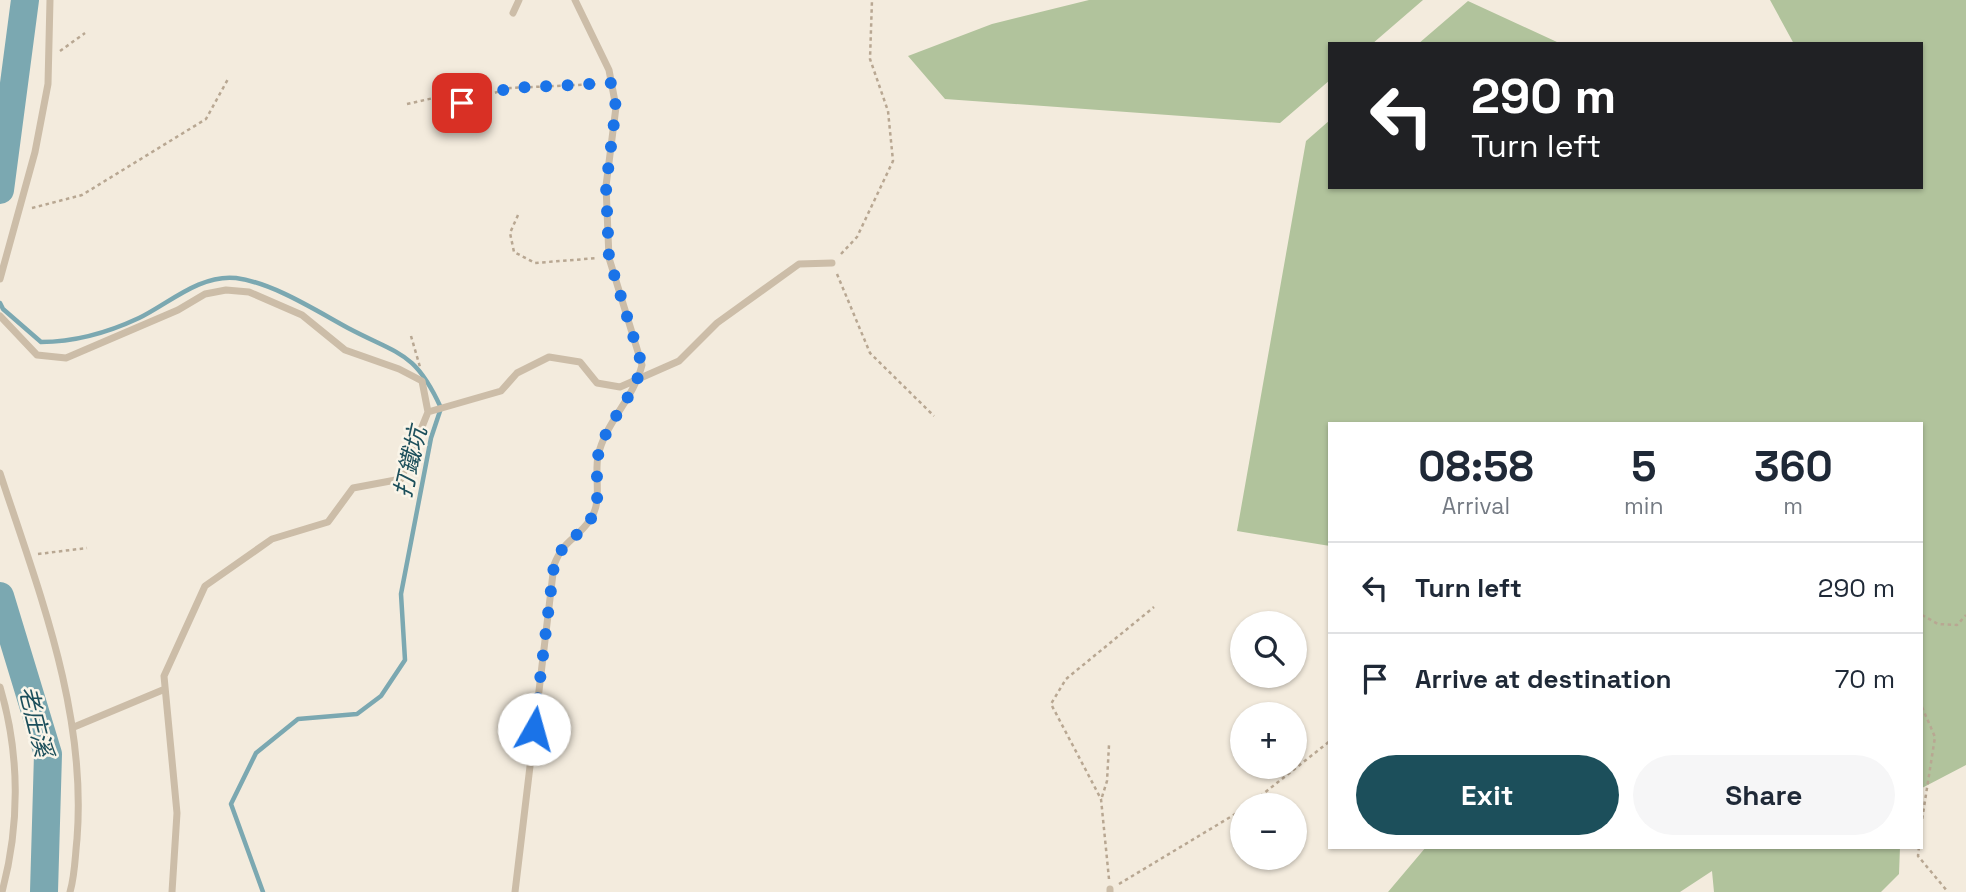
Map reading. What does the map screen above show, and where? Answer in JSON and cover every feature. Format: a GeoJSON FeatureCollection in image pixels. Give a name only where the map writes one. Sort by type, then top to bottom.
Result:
{"type":"FeatureCollection","features":[{"type":"Feature","properties":{"kind":"lane"},"geometry":{"type":"LineString","coordinates":[[0,279],[43,111],[49,59],[50,0]]}},
{"type":"Feature","properties":{"kind":"lane"},"geometry":{"type":"LineString","coordinates":[[513,13],[520,0]]}},
{"type":"Feature","properties":{"kind":"lane"},"geometry":{"type":"LineString","coordinates":[[515,892],[554,565],[561,547],[591,519],[597,496],[598,456],[638,382],[642,365],[609,258],[606,186],[616,107],[609,70],[575,0]]}},
{"type":"Feature","properties":{"kind":"lane"},"geometry":{"type":"LineString","coordinates":[[428,412],[501,391],[517,373],[550,358],[580,362],[597,383],[620,387],[638,382],[679,361],[717,323],[799,264],[832,263]]}},
{"type":"Feature","properties":{"kind":"lane"},"geometry":{"type":"LineString","coordinates":[[0,316],[37,355],[66,358],[178,310],[205,295],[226,290],[249,292],[302,315],[345,350],[400,369],[422,381],[428,412],[401,480],[353,488],[328,522],[272,539],[205,586],[164,676],[177,813],[172,892]]}},
{"type":"Feature","properties":{"kind":"lane"},"geometry":{"type":"LineString","coordinates":[[0,473],[51,627],[74,727],[79,811],[70,892]]}},
{"type":"Feature","properties":{"kind":"lane"},"geometry":{"type":"LineString","coordinates":[[0,687],[13,758],[16,812],[12,856],[2,892]]}},
{"type":"Feature","properties":{"kind":"lane"},"geometry":{"type":"LineString","coordinates":[[74,727],[165,689]]}},
{"type":"Feature","properties":{"kind":"path"},"geometry":{"type":"LineString","coordinates":[[872,0],[870,59],[888,111],[894,161],[857,237],[832,263],[870,353],[934,416]]}},
{"type":"Feature","properties":{"kind":"path"},"geometry":{"type":"LineString","coordinates":[[49,59],[85,33]]}},
{"type":"Feature","properties":{"kind":"path"},"geometry":{"type":"LineString","coordinates":[[19,211],[82,195],[206,118],[228,79]]}},
{"type":"Feature","properties":{"kind":"path"},"geometry":{"type":"LineString","coordinates":[[407,104],[438,97],[462,103],[510,88],[611,83]]}},
{"type":"Feature","properties":{"kind":"path"},"geometry":{"type":"LineString","coordinates":[[518,215],[510,233],[514,251],[535,263],[609,258]]}},
{"type":"Feature","properties":{"kind":"path"},"geometry":{"type":"LineString","coordinates":[[411,336],[422,381]]}},
{"type":"Feature","properties":{"kind":"path"},"geometry":{"type":"LineString","coordinates":[[27,555],[87,548]]}},
{"type":"Feature","properties":{"kind":"path"},"geometry":{"type":"LineString","coordinates":[[1154,607],[1066,679],[1051,704],[1101,799],[1110,891],[1230,817]]}},
{"type":"Feature","properties":{"kind":"path"},"geometry":{"type":"LineString","coordinates":[[1923,616],[1938,624],[1957,625],[1966,615]]}},
{"type":"Feature","properties":{"kind":"path"},"geometry":{"type":"LineString","coordinates":[[1923,709],[1935,737],[1923,814]]}},
{"type":"Feature","properties":{"kind":"path"},"geometry":{"type":"LineString","coordinates":[[1264,793],[1328,743]]}},
{"type":"Feature","properties":{"kind":"path"},"geometry":{"type":"LineString","coordinates":[[1101,799],[1107,781],[1109,745]]}},
{"type":"Feature","properties":{"kind":"path"},"geometry":{"type":"LineString","coordinates":[[1919,849],[1918,856],[1948,892]]}},
{"type":"Feature","properties":{"kind":"green space"},"geometry":{"type":"Polygon","coordinates":[[[1089,0],[1423,0],[1374,42],[1328,42],[1328,82],[1280,123],[945,99],[908,56],[992,24],[1089,0]]]}},
{"type":"Feature","properties":{"kind":"green space"},"geometry":{"type":"Polygon","coordinates":[[[1770,0],[1966,0],[1966,765],[1923,787],[1923,422],[1328,422],[1328,546],[1237,531],[1306,141],[1328,122],[1328,189],[1923,189],[1923,42],[1793,42],[1770,0]]]}},
{"type":"Feature","properties":{"kind":"green space"},"geometry":{"type":"Polygon","coordinates":[[[1468,1],[1557,42],[1420,42],[1468,1]]]}},
{"type":"Feature","properties":{"kind":"green space"},"geometry":{"type":"Polygon","coordinates":[[[1424,849],[1900,849],[1899,874],[1881,892],[1714,892],[1712,871],[1680,892],[1388,892],[1424,849]]]}},
{"type":"Feature","properties":{"kind":"waterway","name":"老庄溪"},"geometry":{"type":"LineString","coordinates":[[0,190],[25,0]]}},
{"type":"Feature","properties":{"kind":"waterway","name":"打鐵坑"},"geometry":{"type":"LineString","coordinates":[[0,303],[3,309],[41,342],[54,342],[91,336],[115,328],[139,318],[197,285],[223,278],[250,281],[294,298],[404,357],[423,375],[441,408],[431,438],[401,594],[405,660],[381,696],[357,714],[298,719],[256,753],[231,804],[263,892]]}},
{"type":"Feature","properties":{"kind":"waterway","name":"老庄溪"},"geometry":{"type":"LineString","coordinates":[[0,596],[48,754],[44,892]]}},
{"type":"Feature","properties":{"kind":"route"},"geometry":{"type":"LineString","coordinates":[[462,103],[510,88],[611,83],[616,107],[606,186],[609,258],[642,365],[638,382],[598,456],[597,496],[591,519],[561,547],[554,565],[534,729]]}}]}
